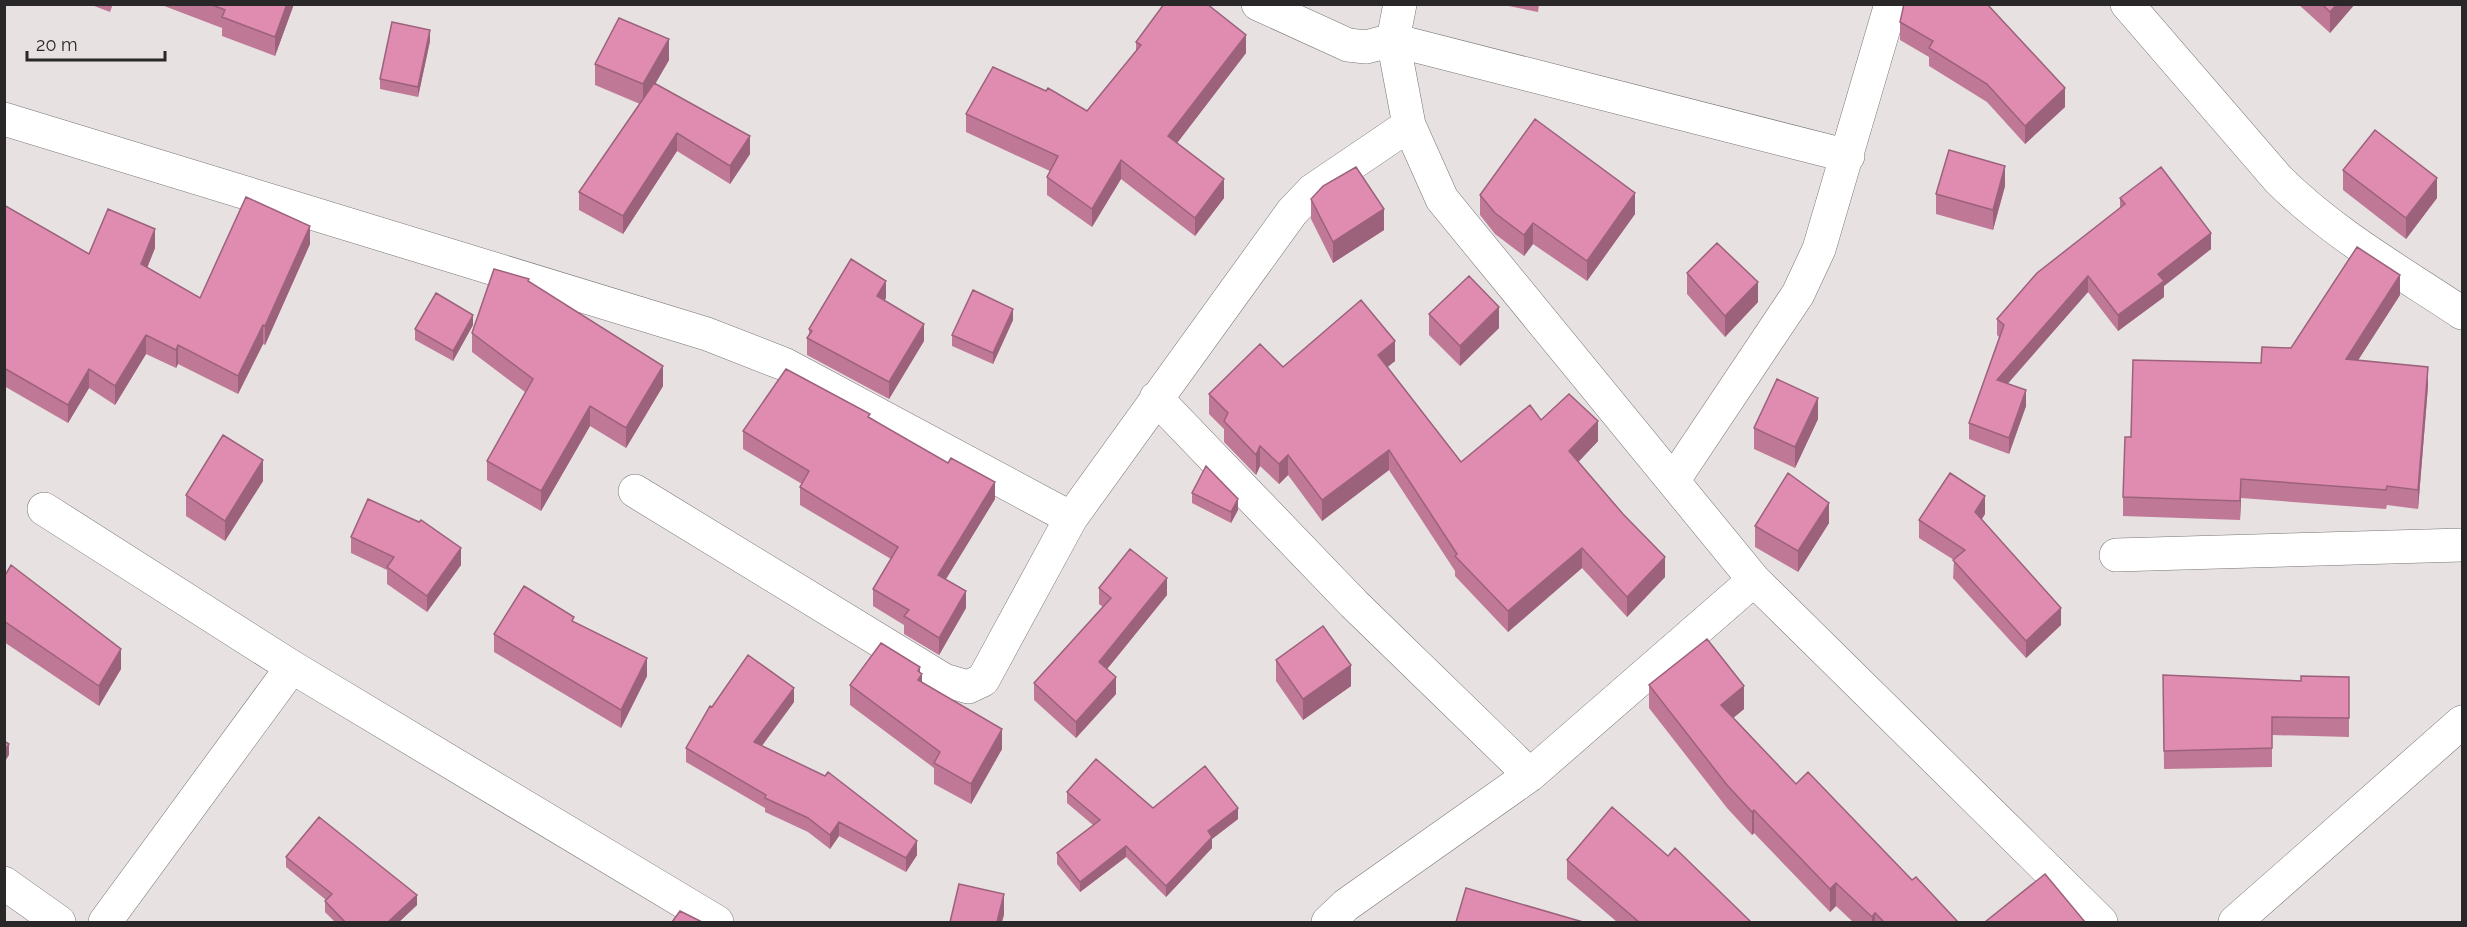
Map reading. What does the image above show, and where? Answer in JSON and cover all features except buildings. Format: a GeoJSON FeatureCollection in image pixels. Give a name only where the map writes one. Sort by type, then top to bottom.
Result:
{"type":"FeatureCollection","features":[{"type":"Feature","properties":{"kind":"street"},"geometry":{"type":"LineString","coordinates":[[1258,4],[1348,45],[1366,46],[1393,39],[1848,156]]}},
{"type":"Feature","properties":{"kind":"street"},"geometry":{"type":"LineString","coordinates":[[1400,4],[1393,39],[1409,125],[1442,200],[1754,580],[2101,922]]}},
{"type":"Feature","properties":{"kind":"street"},"geometry":{"type":"LineString","coordinates":[[1673,481],[1798,294],[1820,249],[1891,4]]}},
{"type":"Feature","properties":{"kind":"street"},"geometry":{"type":"LineString","coordinates":[[2127,4],[2278,179],[2303,203],[2325,222],[2463,313]]}},
{"type":"Feature","properties":{"kind":"street"},"geometry":{"type":"LineString","coordinates":[[4,118],[707,334],[784,364],[1071,518]]}},
{"type":"Feature","properties":{"kind":"street"},"geometry":{"type":"LineString","coordinates":[[635,491],[944,680],[968,687],[983,680],[994,665],[1071,518],[1156,398],[1303,200],[1314,190],[1409,125]]}},
{"type":"Feature","properties":{"kind":"street"},"geometry":{"type":"LineString","coordinates":[[1156,398],[1354,604],[1530,775]]}},
{"type":"Feature","properties":{"kind":"street"},"geometry":{"type":"LineString","coordinates":[[44,509],[292,667],[717,922]]}},
{"type":"Feature","properties":{"kind":"street"},"geometry":{"type":"LineString","coordinates":[[2116,555],[2463,545]]}},
{"type":"Feature","properties":{"kind":"street"},"geometry":{"type":"LineString","coordinates":[[1328,922],[1346,905],[1530,775],[1754,580]]}},
{"type":"Feature","properties":{"kind":"street"},"geometry":{"type":"LineString","coordinates":[[105,922],[292,667]]}},
{"type":"Feature","properties":{"kind":"street"},"geometry":{"type":"LineString","coordinates":[[2235,922],[2463,722]]}},
{"type":"Feature","properties":{"kind":"street"},"geometry":{"type":"LineString","coordinates":[[4,883],[59,922]]}}]}
